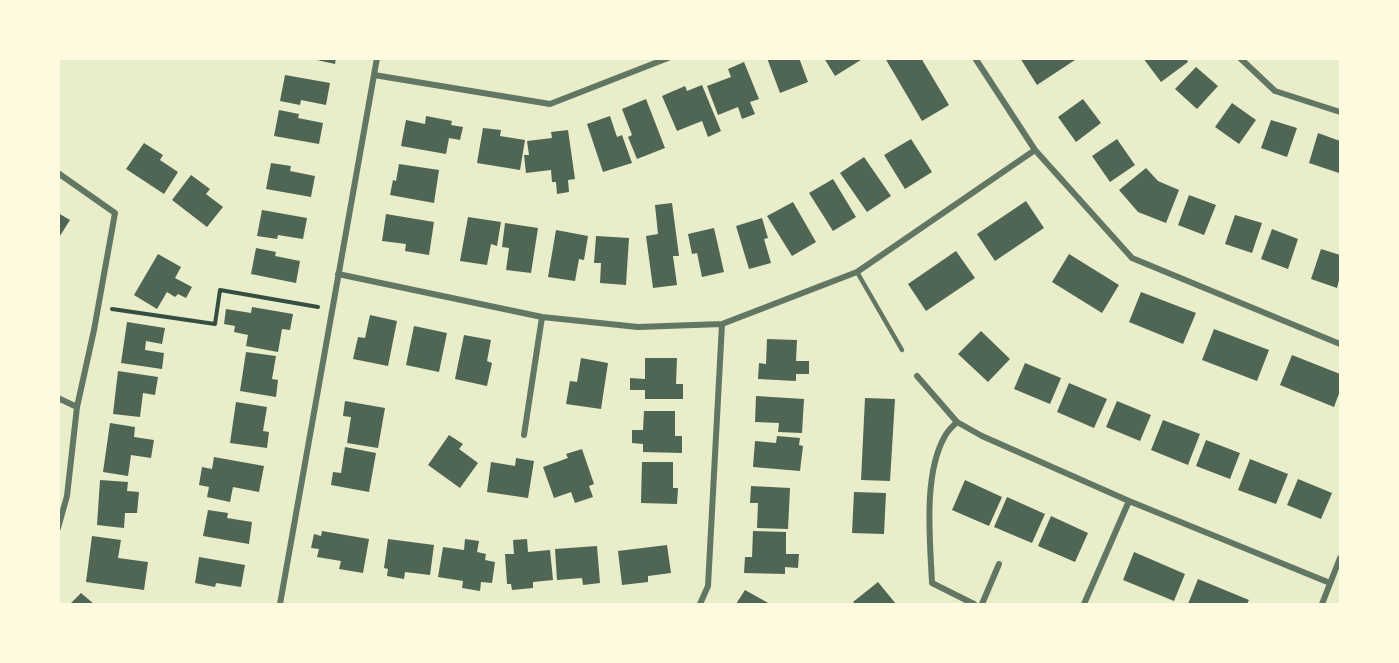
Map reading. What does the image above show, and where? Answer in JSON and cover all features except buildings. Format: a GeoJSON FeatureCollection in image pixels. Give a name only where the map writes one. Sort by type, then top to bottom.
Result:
{"type":"FeatureCollection","features":[{"type":"Feature","properties":{"kind":"street"},"geometry":{"type":"LineString","coordinates":[[280,604],[377,58]]}},
{"type":"Feature","properties":{"kind":"street"},"geometry":{"type":"LineString","coordinates":[[374,75],[550,104],[668,58]]}},
{"type":"Feature","properties":{"kind":"street"},"geometry":{"type":"LineString","coordinates":[[975,58],[1035,150],[1132,258],[1341,344]]}},
{"type":"Feature","properties":{"kind":"street"},"geometry":{"type":"LineString","coordinates":[[1240,58],[1275,91],[1341,112]]}},
{"type":"Feature","properties":{"kind":"street"},"geometry":{"type":"LineString","coordinates":[[338,274],[542,318],[638,327],[722,324],[857,272],[1035,150]]}},
{"type":"Feature","properties":{"kind":"street"},"geometry":{"type":"LineString","coordinates":[[58,173],[115,213],[77,407],[67,496],[58,528]]}},
{"type":"Feature","properties":{"kind":"street"},"geometry":{"type":"LineString","coordinates":[[524,435],[542,318]]}},
{"type":"Feature","properties":{"kind":"street"},"geometry":{"type":"LineString","coordinates":[[700,604],[708,586],[722,324]]}},
{"type":"Feature","properties":{"kind":"street"},"geometry":{"type":"LineString","coordinates":[[917,376],[957,422],[982,436],[1129,501],[1330,583]]}},
{"type":"Feature","properties":{"kind":"street"},"geometry":{"type":"LineString","coordinates":[[58,398],[77,407]]}},
{"type":"Feature","properties":{"kind":"street"},"geometry":{"type":"LineString","coordinates":[[957,422],[945,435],[936,458],[931,493],[932,583],[974,604]]}},
{"type":"Feature","properties":{"kind":"street"},"geometry":{"type":"LineString","coordinates":[[1084,603],[1129,501]]}},
{"type":"Feature","properties":{"kind":"street"},"geometry":{"type":"LineString","coordinates":[[1322,604],[1341,558]]}},
{"type":"Feature","properties":{"kind":"street"},"geometry":{"type":"LineString","coordinates":[[982,604],[999,564]]}},
{"type":"Feature","properties":{"kind":"lane"},"geometry":{"type":"LineString","coordinates":[[857,272],[902,350]]}},
{"type":"Feature","properties":{"kind":"path"},"geometry":{"type":"LineString","coordinates":[[98,307],[215,324],[219,290],[334,310]]}}]}
